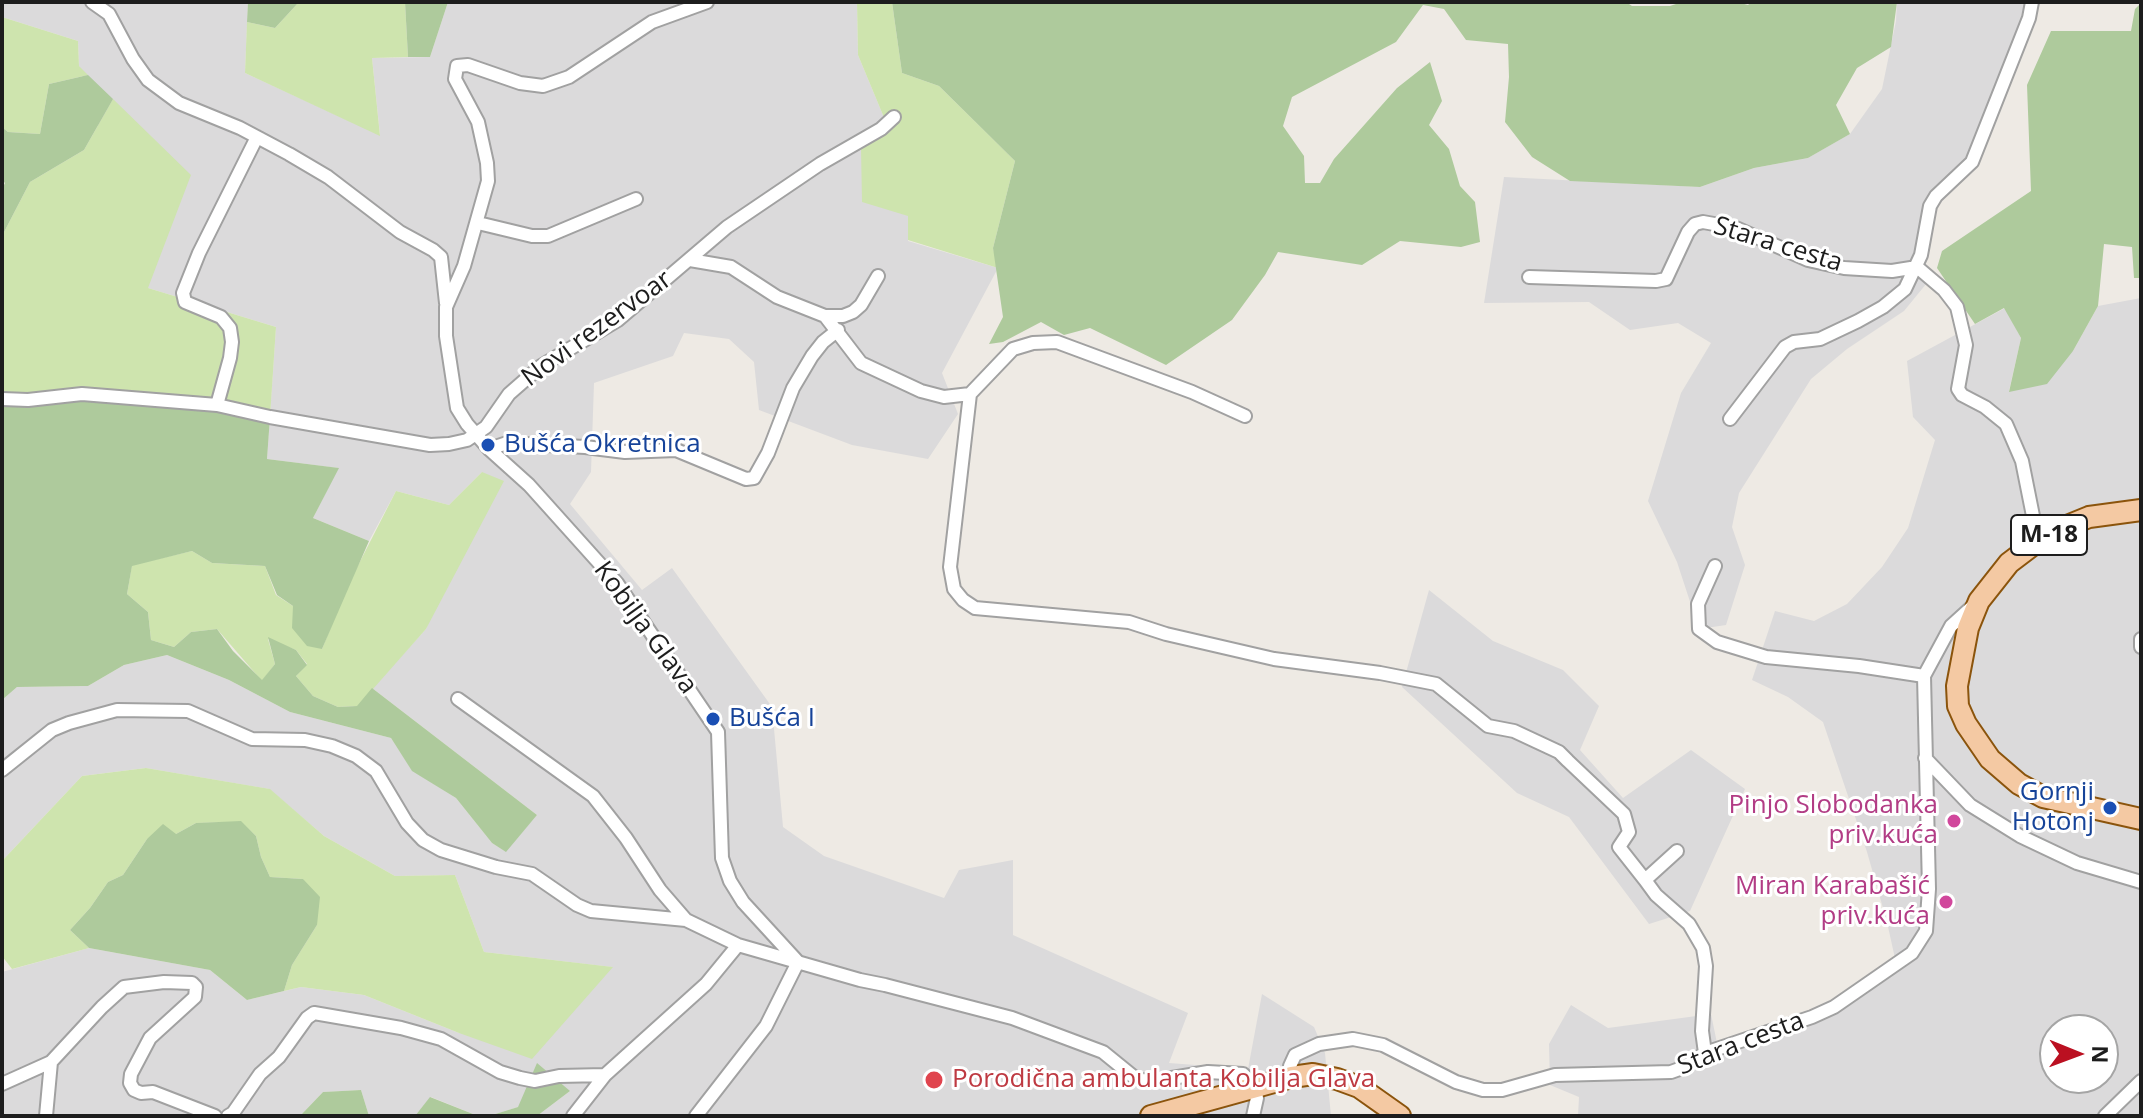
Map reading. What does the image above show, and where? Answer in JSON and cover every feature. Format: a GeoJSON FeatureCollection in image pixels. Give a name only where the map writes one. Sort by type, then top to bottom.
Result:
{"type":"FeatureCollection","features":[{"type":"Feature","properties":{"kind":"main road","name":"M-18"},"geometry":{"type":"LineString","coordinates":[[2141,510],[2089,517],[2038,541],[2009,563],[1979,601],[1963,647],[1957,686],[1958,706],[1966,724],[1990,759],[2019,784],[2043,797],[2141,819]]}},
{"type":"Feature","properties":{"kind":"main road"},"geometry":{"type":"LineString","coordinates":[[1151,1116],[1313,1074],[1359,1087],[1400,1116]]}},
{"type":"Feature","properties":{"kind":"street"},"geometry":{"type":"LineString","coordinates":[[92,2],[109,14],[148,80],[179,103],[257,137],[199,253],[183,293],[185,302],[221,317],[230,328],[230,358],[217,405]]}},
{"type":"Feature","properties":{"kind":"street"},"geometry":{"type":"LineString","coordinates":[[446,307],[464,266],[488,181],[478,122],[455,79],[457,66],[468,65],[520,83],[543,86],[569,77],[652,22],[707,2]]}},
{"type":"Feature","properties":{"kind":"street"},"geometry":{"type":"LineString","coordinates":[[1730,419],[1785,347],[1794,342],[1820,339],[1871,314],[1905,289],[1917,267],[1930,206],[1936,196],[1972,162],[2029,18],[2032,2]]}},
{"type":"Feature","properties":{"kind":"street","name":"Novi rezervoar"},"geometry":{"type":"LineString","coordinates":[[476,435],[495,417],[509,394],[541,366],[618,320],[727,227],[820,164],[881,129],[894,117]]}},
{"type":"Feature","properties":{"kind":"street","name":"Kobilja Glava"},"geometry":{"type":"LineString","coordinates":[[257,137],[328,177],[400,232],[441,257],[446,336],[457,408],[476,435],[529,485],[617,583],[718,732],[722,858],[730,881],[743,902],[798,962]]}},
{"type":"Feature","properties":{"kind":"street"},"geometry":{"type":"LineString","coordinates":[[478,223],[532,236],[548,236],[636,199]]}},
{"type":"Feature","properties":{"kind":"street","name":"Stara cesta"},"geometry":{"type":"LineString","coordinates":[[1529,277],[1666,279],[1688,232],[1695,224],[1703,222],[1736,228],[1808,260],[1844,268],[1892,271],[1917,267]]}},
{"type":"Feature","properties":{"kind":"street","name":"Novi rezervoar"},"geometry":{"type":"LineString","coordinates":[[690,260],[731,267],[777,297],[825,316],[861,363],[921,391],[944,397],[970,394]]}},
{"type":"Feature","properties":{"kind":"street"},"geometry":{"type":"LineString","coordinates":[[1917,267],[1944,290],[1957,307],[1966,345],[1958,389],[1962,395],[1985,407],[2006,424],[2022,461],[2038,541]]}},
{"type":"Feature","properties":{"kind":"street"},"geometry":{"type":"LineString","coordinates":[[825,316],[843,316],[853,312],[861,305],[878,276]]}},
{"type":"Feature","properties":{"kind":"street"},"geometry":{"type":"LineString","coordinates":[[489,449],[507,443],[625,452],[676,450],[746,479],[754,478],[768,453],[793,388],[817,349],[838,330]]}},
{"type":"Feature","properties":{"kind":"street"},"geometry":{"type":"LineString","coordinates":[[1245,416],[1192,392],[1057,342],[1033,343],[1013,349],[970,394],[950,567],[954,589],[975,608],[1129,622],[1166,634],[1274,659],[1436,684],[1488,726],[1514,731],[1559,752],[1624,814],[1629,832],[1619,847],[1656,895],[1689,924],[1703,948],[1706,975],[1702,1031],[1705,1053]]}},
{"type":"Feature","properties":{"kind":"street"},"geometry":{"type":"LineString","coordinates":[[2,399],[28,400],[82,394],[217,405],[430,445],[449,444],[476,435]]}},
{"type":"Feature","properties":{"kind":"street"},"geometry":{"type":"LineString","coordinates":[[1715,566],[1698,604],[1699,629],[1717,642],[1766,657],[1924,676]]}},
{"type":"Feature","properties":{"kind":"street","name":"Stara cesta"},"geometry":{"type":"LineString","coordinates":[[1292,1077],[1290,1066],[1295,1055],[1319,1044],[1353,1039],[1383,1045],[1456,1082],[1483,1090],[1502,1090],[1555,1075],[1671,1072],[1685,1067],[1705,1053],[1834,1007],[1912,953],[1926,931],[1929,889],[1924,676],[1951,626],[1979,601]]}},
{"type":"Feature","properties":{"kind":"street"},"geometry":{"type":"LineString","coordinates":[[2141,639],[2141,647]]}},
{"type":"Feature","properties":{"kind":"street"},"geometry":{"type":"LineString","coordinates":[[458,699],[593,796],[626,838],[660,890],[686,920]]}},
{"type":"Feature","properties":{"kind":"street"},"geometry":{"type":"LineString","coordinates":[[2,770],[52,730],[117,710],[188,711],[252,739],[305,740],[332,746],[356,756],[376,771],[407,823],[423,840],[441,850],[496,867],[532,874],[591,911],[686,920],[738,945],[860,980],[1012,1018],[1103,1052],[1135,1078],[1148,1082],[1208,1072],[1243,1074],[1255,1087],[1257,1098],[1253,1116]]}},
{"type":"Feature","properties":{"kind":"street"},"geometry":{"type":"LineString","coordinates":[[1925,758],[1970,805],[2020,836],[2077,863],[2141,882]]}},
{"type":"Feature","properties":{"kind":"street"},"geometry":{"type":"LineString","coordinates":[[1645,880],[1677,851]]}},
{"type":"Feature","properties":{"kind":"street"},"geometry":{"type":"LineString","coordinates":[[573,1116],[605,1075],[706,984],[738,945]]}},
{"type":"Feature","properties":{"kind":"street"},"geometry":{"type":"LineString","coordinates":[[696,1116],[766,1026],[798,962]]}},
{"type":"Feature","properties":{"kind":"street"},"geometry":{"type":"LineString","coordinates":[[2,1084],[51,1062],[124,987],[144,983],[192,983],[196,987],[195,997],[150,1038],[131,1074],[130,1083],[134,1090],[141,1093],[153,1092],[215,1116]]}},
{"type":"Feature","properties":{"kind":"street"},"geometry":{"type":"LineString","coordinates":[[228,1116],[314,1013],[401,1028],[441,1039],[500,1072],[520,1078],[535,1081],[559,1076],[605,1075]]}},
{"type":"Feature","properties":{"kind":"street"},"geometry":{"type":"LineString","coordinates":[[46,1116],[51,1062]]}},
{"type":"Feature","properties":{"kind":"street"},"geometry":{"type":"LineString","coordinates":[[2105,1116],[2141,1081]]}},
{"type":"Feature","properties":{"kind":"shaded area"},"geometry":{"type":"Polygon","coordinates":[[[2,2],[248,2],[245,73],[380,135],[372,58],[430,57],[448,2],[857,2],[858,55],[890,132],[908,216],[908,241],[998,268],[942,373],[958,414],[928,459],[852,445],[759,410],[754,362],[729,339],[684,333],[673,356],[594,383],[591,472],[570,504],[642,590],[672,568],[772,707],[783,827],[824,856],[944,898],[959,870],[1013,860],[1013,935],[1188,1013],[1169,1063],[1248,1069],[1262,994],[1314,1027],[1325,1053],[1331,1116],[537,1116],[570,1091],[489,1116],[478,1116],[431,1097],[415,1116],[369,1116],[361,1090],[323,1092],[300,1116],[2,1116],[2,972],[89,948],[210,970],[247,1000],[301,987],[364,995],[459,1033],[612,967],[484,952],[455,875],[395,876],[324,836],[269,789],[146,768],[82,776],[2,861],[2,700],[17,687],[88,686],[124,665],[167,655],[229,680],[290,712],[391,738],[412,770],[456,798],[492,843],[505,851],[537,815],[372,688],[426,629],[482,472],[449,505],[396,491],[369,541],[313,518],[338,468],[267,459],[276,327],[148,288],[79,66],[78,41],[2,17],[2,2]]]}},
{"type":"Feature","properties":{"kind":"shaded area"},"geometry":{"type":"Polygon","coordinates":[[[1897,2],[2032,2],[1972,162],[1936,196],[1918,267],[1931,278],[1904,311],[1847,349],[1811,379],[1739,493],[1732,527],[1745,565],[1726,625],[1699,629],[1677,562],[1648,501],[1681,393],[1711,343],[1678,323],[1630,330],[1589,302],[1484,303],[1504,177],[1700,187],[1754,168],[1808,158],[1850,134],[1882,89],[1897,2]]]}},
{"type":"Feature","properties":{"kind":"shaded area"},"geometry":{"type":"Polygon","coordinates":[[[2141,298],[2141,1116],[1578,1116],[1579,1097],[1550,1085],[1549,1044],[1571,1005],[1608,1028],[1711,1014],[1718,1048],[1812,1017],[1896,963],[1867,852],[1823,722],[1788,697],[1752,680],[1775,611],[1814,621],[1847,604],[1882,567],[1908,528],[1935,440],[1913,417],[1907,361],[2005,308],[2021,338],[2009,391],[2073,351],[2098,306],[2141,298]]]}},
{"type":"Feature","properties":{"kind":"shaded area"},"geometry":{"type":"Polygon","coordinates":[[[1429,590],[1493,641],[1563,670],[1599,706],[1580,750],[1623,798],[1691,750],[1745,789],[1690,911],[1649,924],[1569,817],[1517,793],[1402,687],[1429,590]]]}},
{"type":"Feature","properties":{"kind":"green space"},"geometry":{"type":"Polygon","coordinates":[[[248,2],[299,2],[275,28],[247,22],[248,2]]]}},
{"type":"Feature","properties":{"kind":"green space"},"geometry":{"type":"Polygon","coordinates":[[[299,2],[405,2],[408,57],[372,58],[380,136],[245,73],[247,22],[275,28],[299,2]]]}},
{"type":"Feature","properties":{"kind":"green space"},"geometry":{"type":"Polygon","coordinates":[[[405,2],[448,2],[430,57],[408,57],[405,2]]]}},
{"type":"Feature","properties":{"kind":"green space"},"geometry":{"type":"Polygon","coordinates":[[[857,2],[892,2],[902,73],[939,86],[1015,161],[993,248],[998,268],[908,240],[908,216],[862,202],[861,148],[890,132],[858,55],[857,2]]]}},
{"type":"Feature","properties":{"kind":"green space"},"geometry":{"type":"Polygon","coordinates":[[[892,2],[1626,2],[1632,6],[1670,6],[1682,2],[1737,2],[1748,5],[1751,2],[1897,2],[1891,47],[1857,68],[1836,105],[1850,134],[1808,158],[1754,168],[1700,187],[1570,181],[1532,157],[1505,122],[1508,44],[1466,40],[1444,9],[1423,5],[1396,42],[1292,97],[1283,126],[1304,156],[1305,183],[1320,183],[1334,159],[1397,88],[1430,62],[1442,101],[1429,125],[1449,149],[1460,186],[1475,202],[1480,242],[1461,247],[1400,241],[1362,265],[1278,252],[1232,320],[1166,365],[1090,328],[1064,335],[1041,322],[1003,342],[989,344],[1003,317],[993,248],[1015,161],[939,86],[902,73],[892,2]]]}},
{"type":"Feature","properties":{"kind":"green space"},"geometry":{"type":"Polygon","coordinates":[[[2141,3],[2141,278],[2134,278],[2132,247],[2104,244],[2098,306],[2073,351],[2047,384],[2009,392],[2021,338],[2004,308],[1975,324],[1937,268],[1942,251],[2031,191],[2027,85],[2051,31],[2131,31],[2135,9],[2141,3]]]}},
{"type":"Feature","properties":{"kind":"green space"},"geometry":{"type":"Polygon","coordinates":[[[2,17],[78,41],[79,66],[88,75],[49,84],[40,134],[8,132],[2,127],[2,17]]]}},
{"type":"Feature","properties":{"kind":"green space"},"geometry":{"type":"Polygon","coordinates":[[[88,75],[113,99],[84,150],[30,182],[2,236],[2,189],[5,183],[2,180],[2,127],[8,132],[40,134],[49,84],[88,75]]]}},
{"type":"Feature","properties":{"kind":"green space"},"geometry":{"type":"Polygon","coordinates":[[[113,99],[191,175],[148,288],[276,327],[270,417],[2,399],[2,236],[30,182],[84,150],[113,99]]]}},
{"type":"Feature","properties":{"kind":"green space"},"geometry":{"type":"Polygon","coordinates":[[[82,394],[270,417],[267,459],[339,468],[313,518],[369,541],[322,649],[307,646],[292,628],[293,606],[277,595],[265,566],[212,563],[192,551],[132,566],[127,594],[148,612],[151,640],[174,647],[191,632],[217,629],[233,651],[262,680],[275,664],[268,637],[296,650],[307,665],[296,676],[313,696],[338,707],[357,706],[372,688],[537,815],[506,852],[492,843],[456,798],[412,771],[391,738],[290,712],[229,680],[167,655],[124,665],[88,686],[17,687],[2,700],[2,399],[82,394]]]}},
{"type":"Feature","properties":{"kind":"green space"},"geometry":{"type":"Polygon","coordinates":[[[482,472],[504,481],[426,629],[358,706],[338,707],[313,696],[296,676],[307,664],[296,650],[268,639],[275,664],[262,681],[217,629],[191,632],[174,647],[151,640],[148,612],[127,594],[132,565],[192,551],[212,563],[265,566],[276,595],[293,606],[322,649],[347,587],[396,491],[449,505],[482,472]]]}},
{"type":"Feature","properties":{"kind":"green space"},"geometry":{"type":"Polygon","coordinates":[[[146,768],[270,789],[324,836],[395,876],[455,875],[484,952],[613,967],[532,1059],[364,995],[301,987],[284,991],[292,965],[317,925],[303,879],[270,877],[256,836],[241,822],[196,823],[176,834],[147,839],[123,875],[108,882],[70,930],[89,948],[12,969],[2,956],[2,861],[82,776],[146,768]]]}},
{"type":"Feature","properties":{"kind":"green space"},"geometry":{"type":"Polygon","coordinates":[[[241,821],[256,836],[270,877],[303,879],[320,897],[317,925],[292,965],[284,991],[247,1000],[210,970],[89,948],[70,930],[108,882],[123,875],[147,839],[163,824],[176,834],[196,823],[241,821]]]}},
{"type":"Feature","properties":{"kind":"green space"},"geometry":{"type":"Polygon","coordinates":[[[537,1063],[570,1091],[537,1116],[489,1116],[518,1107],[537,1063]]]}},
{"type":"Feature","properties":{"kind":"green space"},"geometry":{"type":"Polygon","coordinates":[[[361,1090],[369,1116],[300,1116],[323,1092],[361,1090]]]}},
{"type":"Feature","properties":{"kind":"green space"},"geometry":{"type":"Polygon","coordinates":[[[430,1097],[478,1116],[415,1116],[430,1097]]]}},
{"type":"Feature","properties":{"kind":"place","name":"Bušća Okretnica"},"geometry":{"type":"Point","coordinates":[488,445]}},
{"type":"Feature","properties":{"kind":"place","name":"Bušća I"},"geometry":{"type":"Point","coordinates":[713,719]}},
{"type":"Feature","properties":{"kind":"place","name":"Gornji Hotonj"},"geometry":{"type":"Point","coordinates":[2110,808]}},
{"type":"Feature","properties":{"kind":"place","name":"Pinjo Slobodanka priv.kuća"},"geometry":{"type":"Point","coordinates":[1954,821]}},
{"type":"Feature","properties":{"kind":"place","name":"Miran Karabašić priv.kuća"},"geometry":{"type":"Point","coordinates":[1946,902]}},
{"type":"Feature","properties":{"kind":"place","name":"Porodična ambulanta Kobilja Glava"},"geometry":{"type":"Point","coordinates":[934,1080]}}]}
